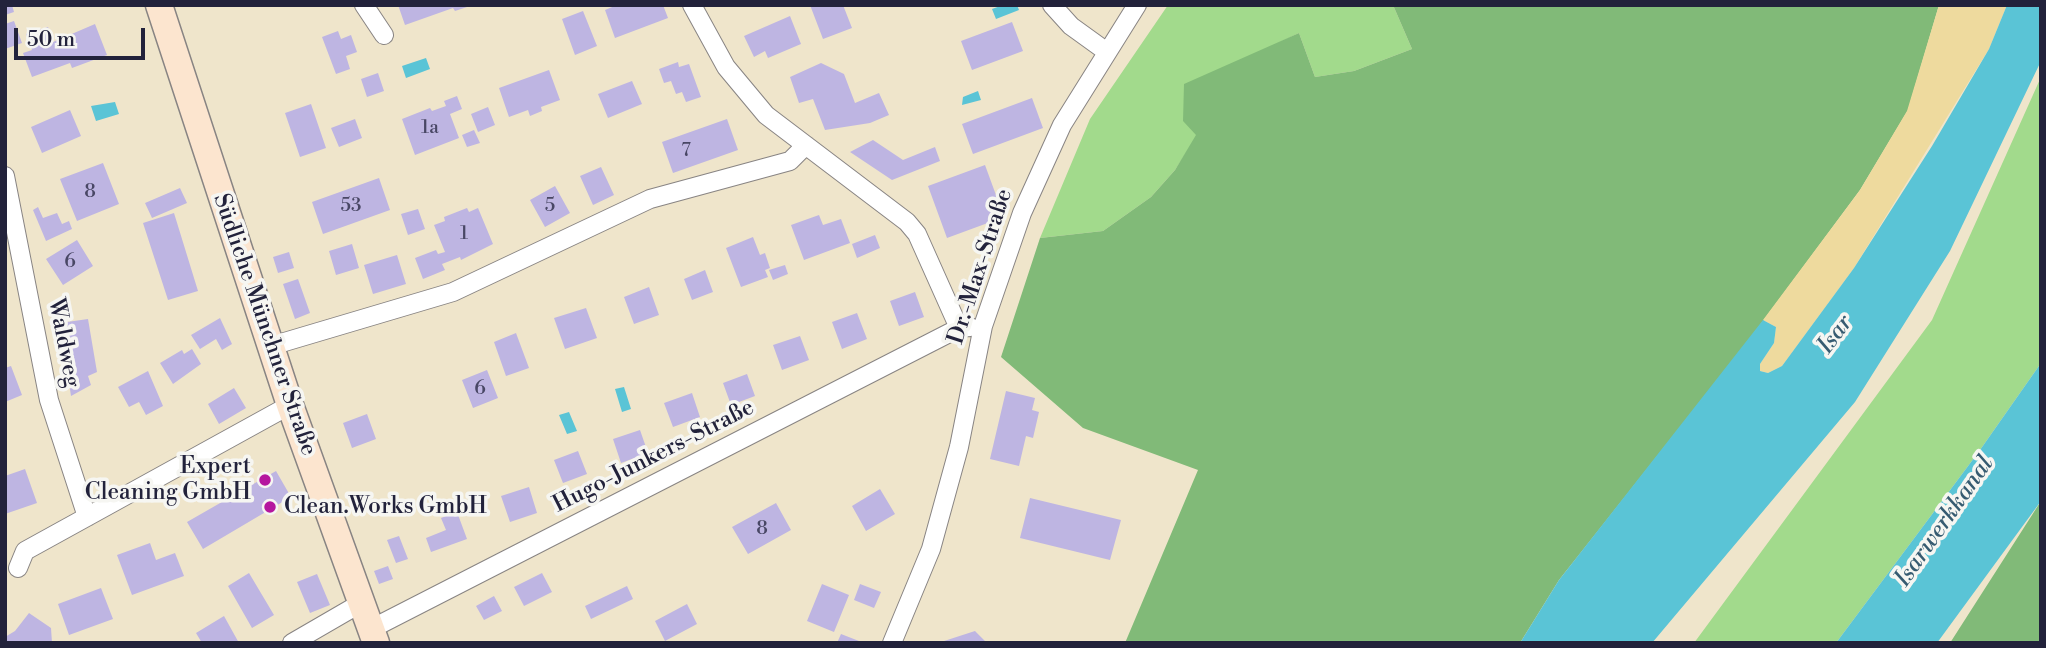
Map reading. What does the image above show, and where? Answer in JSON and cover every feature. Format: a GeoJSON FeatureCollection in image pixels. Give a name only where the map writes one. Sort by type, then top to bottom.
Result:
{"type":"FeatureCollection","features":[{"type":"Feature","properties":{"kind":"main road","name":"Südliche Münchner Straße"},"geometry":{"type":"LineString","coordinates":[[159,5],[290,405],[373,636]]}},
{"type":"Feature","properties":{"kind":"street"},"geometry":{"type":"LineString","coordinates":[[364,5],[384,35]]}},
{"type":"Feature","properties":{"kind":"street"},"geometry":{"type":"LineString","coordinates":[[692,5],[741,88],[766,115],[907,222],[917,234],[959,328],[984,326]]}},
{"type":"Feature","properties":{"kind":"street"},"geometry":{"type":"LineString","coordinates":[[1052,5],[1071,26],[1107,51]]}},
{"type":"Feature","properties":{"kind":"street","name":"Dr.-Max-Straße"},"geometry":{"type":"LineString","coordinates":[[892,643],[931,549],[959,447],[984,326],[1022,213],[1062,125],[1138,5]]}},
{"type":"Feature","properties":{"kind":"street"},"geometry":{"type":"LineString","coordinates":[[271,346],[453,292],[650,199],[790,161],[806,145]]}},
{"type":"Feature","properties":{"kind":"street","name":"Waldweg"},"geometry":{"type":"LineString","coordinates":[[5,176],[49,400],[87,517]]}},
{"type":"Feature","properties":{"kind":"street","name":"Hugo-Junkers-Straße"},"geometry":{"type":"LineString","coordinates":[[373,636],[959,328]]}},
{"type":"Feature","properties":{"kind":"street"},"geometry":{"type":"LineString","coordinates":[[18,568],[25,551],[290,405]]}},
{"type":"Feature","properties":{"kind":"street"},"geometry":{"type":"LineString","coordinates":[[292,643],[361,603]]}},
{"type":"Feature","properties":{"kind":"green space"},"geometry":{"type":"Polygon","coordinates":[[[1168,5],[1393,5],[1412,49],[1354,71],[1315,77],[1299,33],[1247,58],[1175,170],[1151,197],[1103,231],[1040,238],[1090,119],[1168,5]]]}},
{"type":"Feature","properties":{"kind":"green space"},"geometry":{"type":"Polygon","coordinates":[[[1393,5],[1939,5],[1908,110],[1860,190],[1746,344],[1559,580],[1520,643],[1125,643],[1198,470],[1083,428],[1001,357],[1040,238],[1103,231],[1151,197],[1175,170],[1196,135],[1183,121],[1184,84],[1299,33],[1315,77],[1354,71],[1412,49],[1393,5]]]}},
{"type":"Feature","properties":{"kind":"green space"},"geometry":{"type":"Polygon","coordinates":[[[2041,77],[2041,363],[1980,450],[1836,643],[1694,643],[1932,320],[2041,77]]]}},
{"type":"Feature","properties":{"kind":"green space"},"geometry":{"type":"Polygon","coordinates":[[[2041,501],[2041,643],[1950,643],[2041,501]]]}},
{"type":"Feature","properties":{"kind":"sand"},"geometry":{"type":"Polygon","coordinates":[[[1939,5],[2007,5],[1989,49],[1854,268],[1782,366],[1768,373],[1760,371],[1760,364],[1774,343],[1776,327],[1763,320],[1860,190],[1907,111],[1939,5]]]}},
{"type":"Feature","properties":{"kind":"water"},"geometry":{"type":"Polygon","coordinates":[[[1003,5],[1017,5],[1019,10],[996,19],[992,9],[1003,5]]]}},
{"type":"Feature","properties":{"kind":"water","name":"Isar"},"geometry":{"type":"Polygon","coordinates":[[[2007,5],[2041,5],[2041,61],[1950,251],[1855,402],[1652,643],[1520,643],[1559,580],[1763,320],[1776,327],[1774,343],[1760,364],[1760,371],[1768,373],[1782,366],[1854,268],[1932,146],[1989,49],[2007,5]]]}},
{"type":"Feature","properties":{"kind":"water"},"geometry":{"type":"Polygon","coordinates":[[[426,58],[430,69],[406,78],[402,66],[426,58]]]}},
{"type":"Feature","properties":{"kind":"water"},"geometry":{"type":"Polygon","coordinates":[[[978,91],[981,100],[962,105],[963,97],[978,91]]]}},
{"type":"Feature","properties":{"kind":"water"},"geometry":{"type":"Polygon","coordinates":[[[115,102],[119,114],[96,121],[91,106],[115,102]]]}},
{"type":"Feature","properties":{"kind":"water","name":"Isarwerkkanal"},"geometry":{"type":"Polygon","coordinates":[[[2041,363],[2041,501],[1937,643],[1836,643],[1980,450],[2041,363]]]}},
{"type":"Feature","properties":{"kind":"water"},"geometry":{"type":"Polygon","coordinates":[[[624,387],[631,409],[622,412],[615,389],[624,387]]]}},
{"type":"Feature","properties":{"kind":"water"},"geometry":{"type":"Polygon","coordinates":[[[569,412],[577,431],[567,434],[559,415],[569,412]]]}},
{"type":"Feature","properties":{"kind":"building"},"geometry":{"type":"Polygon","coordinates":[[[5,5],[12,5],[14,12],[5,15],[5,5]]]}},
{"type":"Feature","properties":{"kind":"building"},"geometry":{"type":"Polygon","coordinates":[[[398,5],[470,6],[455,11],[453,8],[405,25],[398,5]]]}},
{"type":"Feature","properties":{"kind":"building"},"geometry":{"type":"Polygon","coordinates":[[[617,5],[663,5],[668,18],[615,38],[605,10],[617,5]]]}},
{"type":"Feature","properties":{"kind":"building"},"geometry":{"type":"Polygon","coordinates":[[[810,5],[843,5],[852,28],[823,39],[810,5]]]}},
{"type":"Feature","properties":{"kind":"building"},"geometry":{"type":"Polygon","coordinates":[[[583,11],[597,46],[575,55],[562,19],[583,11]]]}},
{"type":"Feature","properties":{"kind":"building"},"geometry":{"type":"Polygon","coordinates":[[[790,16],[801,44],[768,58],[765,51],[754,57],[744,36],[790,16]]]}},
{"type":"Feature","properties":{"kind":"building"},"geometry":{"type":"Polygon","coordinates":[[[14,21],[22,43],[5,49],[5,24],[14,21]]]}},
{"type":"Feature","properties":{"kind":"building"},"geometry":{"type":"Polygon","coordinates":[[[1012,22],[1023,51],[972,70],[961,41],[1012,22]]]}},
{"type":"Feature","properties":{"kind":"building"},"geometry":{"type":"Polygon","coordinates":[[[95,24],[107,55],[72,68],[70,63],[32,77],[23,53],[32,50],[26,34],[48,27],[53,42],[95,24]]]}},
{"type":"Feature","properties":{"kind":"building"},"geometry":{"type":"Polygon","coordinates":[[[338,31],[341,39],[351,35],[357,52],[346,56],[350,69],[336,74],[322,37],[338,31]]]}},
{"type":"Feature","properties":{"kind":"building"},"geometry":{"type":"Polygon","coordinates":[[[678,62],[679,67],[689,64],[701,97],[686,102],[682,92],[676,94],[671,81],[664,83],[659,69],[678,62]]]}},
{"type":"Feature","properties":{"kind":"building"},"geometry":{"type":"Polygon","coordinates":[[[821,63],[844,74],[855,103],[879,93],[889,115],[870,123],[825,130],[813,99],[799,103],[790,77],[821,63]]]}},
{"type":"Feature","properties":{"kind":"building"},"geometry":{"type":"Polygon","coordinates":[[[549,70],[560,100],[541,107],[542,111],[530,116],[528,110],[509,117],[499,88],[549,70]]]}},
{"type":"Feature","properties":{"kind":"building"},"geometry":{"type":"Polygon","coordinates":[[[378,73],[384,91],[367,97],[361,79],[378,73]]]}},
{"type":"Feature","properties":{"kind":"building"},"geometry":{"type":"Polygon","coordinates":[[[632,81],[642,104],[608,118],[598,94],[632,81]]]}},
{"type":"Feature","properties":{"kind":"building"},"geometry":{"type":"Polygon","coordinates":[[[457,96],[462,109],[450,114],[459,138],[415,155],[402,119],[430,108],[432,111],[446,106],[444,101],[457,96]]]}},
{"type":"Feature","properties":{"kind":"building"},"geometry":{"type":"Polygon","coordinates":[[[1032,98],[1043,128],[973,154],[962,124],[1032,98]]]}},
{"type":"Feature","properties":{"kind":"building"},"geometry":{"type":"Polygon","coordinates":[[[311,104],[326,148],[300,157],[285,113],[311,104]]]}},
{"type":"Feature","properties":{"kind":"building"},"geometry":{"type":"Polygon","coordinates":[[[488,107],[495,125],[478,132],[471,114],[488,107]]]}},
{"type":"Feature","properties":{"kind":"building"},"geometry":{"type":"Polygon","coordinates":[[[70,110],[81,136],[42,153],[31,127],[70,110]]]}},
{"type":"Feature","properties":{"kind":"building"},"geometry":{"type":"Polygon","coordinates":[[[355,119],[362,138],[339,147],[331,128],[355,119]]]}},
{"type":"Feature","properties":{"kind":"building"},"geometry":{"type":"Polygon","coordinates":[[[727,119],[738,150],[673,173],[662,142],[727,119]]]}},
{"type":"Feature","properties":{"kind":"building"},"geometry":{"type":"Polygon","coordinates":[[[474,130],[480,143],[467,147],[462,135],[474,130]]]}},
{"type":"Feature","properties":{"kind":"building"},"geometry":{"type":"Polygon","coordinates":[[[873,140],[903,160],[935,147],[940,161],[892,180],[850,152],[873,140]]]}},
{"type":"Feature","properties":{"kind":"building"},"geometry":{"type":"Polygon","coordinates":[[[103,163],[119,204],[77,221],[60,179],[103,163]]]}},
{"type":"Feature","properties":{"kind":"building"},"geometry":{"type":"Polygon","coordinates":[[[985,165],[1004,217],[947,238],[928,186],[985,165]]]}},
{"type":"Feature","properties":{"kind":"building"},"geometry":{"type":"Polygon","coordinates":[[[601,167],[614,195],[593,205],[580,176],[601,167]]]}},
{"type":"Feature","properties":{"kind":"building"},"geometry":{"type":"Polygon","coordinates":[[[379,178],[390,210],[323,234],[312,202],[379,178]]]}},
{"type":"Feature","properties":{"kind":"building"},"geometry":{"type":"Polygon","coordinates":[[[555,186],[570,213],[545,227],[530,200],[555,186]]]}},
{"type":"Feature","properties":{"kind":"building"},"geometry":{"type":"Polygon","coordinates":[[[180,188],[187,203],[152,218],[145,203],[180,188]]]}},
{"type":"Feature","properties":{"kind":"building"},"geometry":{"type":"Polygon","coordinates":[[[38,207],[43,218],[57,213],[62,224],[69,221],[72,229],[46,241],[33,210],[38,207]]]}},
{"type":"Feature","properties":{"kind":"building"},"geometry":{"type":"Polygon","coordinates":[[[467,208],[469,212],[478,208],[493,244],[461,260],[460,257],[442,264],[445,270],[423,279],[415,258],[436,250],[438,254],[445,252],[434,225],[445,221],[444,217],[467,208]]]}},
{"type":"Feature","properties":{"kind":"building"},"geometry":{"type":"Polygon","coordinates":[[[418,209],[425,229],[408,235],[401,214],[418,209]]]}},
{"type":"Feature","properties":{"kind":"building"},"geometry":{"type":"Polygon","coordinates":[[[174,213],[198,291],[168,300],[143,223],[174,213]]]}},
{"type":"Feature","properties":{"kind":"building"},"geometry":{"type":"Polygon","coordinates":[[[819,215],[823,225],[841,219],[850,243],[804,260],[791,225],[819,215]]]}},
{"type":"Feature","properties":{"kind":"building"},"geometry":{"type":"Polygon","coordinates":[[[875,235],[880,248],[857,258],[852,244],[875,235]]]}},
{"type":"Feature","properties":{"kind":"building"},"geometry":{"type":"Polygon","coordinates":[[[753,237],[760,255],[765,253],[770,268],[765,270],[768,277],[741,287],[726,248],[753,237]]]}},
{"type":"Feature","properties":{"kind":"building"},"geometry":{"type":"Polygon","coordinates":[[[77,240],[93,266],[63,285],[46,259],[77,240]]]}},
{"type":"Feature","properties":{"kind":"building"},"geometry":{"type":"Polygon","coordinates":[[[352,244],[359,268],[336,275],[329,251],[352,244]]]}},
{"type":"Feature","properties":{"kind":"building"},"geometry":{"type":"Polygon","coordinates":[[[289,252],[294,268],[278,273],[273,257],[289,252]]]}},
{"type":"Feature","properties":{"kind":"building"},"geometry":{"type":"Polygon","coordinates":[[[397,255],[406,284],[373,294],[364,265],[397,255]]]}},
{"type":"Feature","properties":{"kind":"building"},"geometry":{"type":"Polygon","coordinates":[[[785,265],[788,274],[773,280],[769,270],[785,265]]]}},
{"type":"Feature","properties":{"kind":"building"},"geometry":{"type":"Polygon","coordinates":[[[705,270],[713,292],[692,300],[684,279],[705,270]]]}},
{"type":"Feature","properties":{"kind":"building"},"geometry":{"type":"Polygon","coordinates":[[[298,279],[310,313],[295,319],[283,284],[298,279]]]}},
{"type":"Feature","properties":{"kind":"building"},"geometry":{"type":"Polygon","coordinates":[[[649,287],[659,315],[634,324],[624,297],[649,287]]]}},
{"type":"Feature","properties":{"kind":"building"},"geometry":{"type":"Polygon","coordinates":[[[915,292],[924,317],[899,326],[890,301],[915,292]]]}},
{"type":"Feature","properties":{"kind":"building"},"geometry":{"type":"Polygon","coordinates":[[[586,308],[597,338],[565,349],[554,318],[586,308]]]}},
{"type":"Feature","properties":{"kind":"building"},"geometry":{"type":"Polygon","coordinates":[[[857,313],[867,339],[842,349],[832,322],[857,313]]]}},
{"type":"Feature","properties":{"kind":"building"},"geometry":{"type":"Polygon","coordinates":[[[220,318],[232,344],[222,350],[216,339],[200,349],[191,335],[220,318]]]}},
{"type":"Feature","properties":{"kind":"building"},"geometry":{"type":"Polygon","coordinates":[[[88,319],[97,372],[88,376],[91,385],[71,396],[60,323],[88,319]]]}},
{"type":"Feature","properties":{"kind":"building"},"geometry":{"type":"Polygon","coordinates":[[[516,333],[529,368],[506,376],[494,342],[516,333]]]}},
{"type":"Feature","properties":{"kind":"building"},"geometry":{"type":"Polygon","coordinates":[[[800,336],[809,360],[782,370],[773,345],[800,336]]]}},
{"type":"Feature","properties":{"kind":"building"},"geometry":{"type":"Polygon","coordinates":[[[192,349],[201,364],[173,384],[160,363],[182,350],[184,354],[192,349]]]}},
{"type":"Feature","properties":{"kind":"building"},"geometry":{"type":"Polygon","coordinates":[[[11,366],[22,395],[5,402],[5,368],[11,366]]]}},
{"type":"Feature","properties":{"kind":"building"},"geometry":{"type":"Polygon","coordinates":[[[487,370],[498,398],[473,408],[462,380],[487,370]]]}},
{"type":"Feature","properties":{"kind":"building"},"geometry":{"type":"Polygon","coordinates":[[[148,371],[163,406],[146,415],[139,402],[129,407],[118,387],[148,371]]]}},
{"type":"Feature","properties":{"kind":"building"},"geometry":{"type":"Polygon","coordinates":[[[747,374],[755,396],[731,405],[723,383],[747,374]]]}},
{"type":"Feature","properties":{"kind":"building"},"geometry":{"type":"Polygon","coordinates":[[[234,388],[246,408],[219,424],[208,404],[234,388]]]}},
{"type":"Feature","properties":{"kind":"building"},"geometry":{"type":"Polygon","coordinates":[[[1006,391],[1035,398],[1032,410],[1039,412],[1033,438],[1026,436],[1019,466],[990,459],[1006,391]]]}},
{"type":"Feature","properties":{"kind":"building"},"geometry":{"type":"Polygon","coordinates":[[[692,393],[700,417],[673,427],[664,403],[692,393]]]}},
{"type":"Feature","properties":{"kind":"building"},"geometry":{"type":"Polygon","coordinates":[[[367,414],[376,439],[352,448],[343,423],[367,414]]]}},
{"type":"Feature","properties":{"kind":"building"},"geometry":{"type":"Polygon","coordinates":[[[640,430],[648,453],[621,463],[613,439],[640,430]]]}},
{"type":"Feature","properties":{"kind":"building"},"geometry":{"type":"Polygon","coordinates":[[[578,451],[587,474],[563,483],[554,460],[578,451]]]}},
{"type":"Feature","properties":{"kind":"building"},"geometry":{"type":"Polygon","coordinates":[[[25,469],[37,503],[5,514],[5,476],[25,469]]]}},
{"type":"Feature","properties":{"kind":"building"},"geometry":{"type":"Polygon","coordinates":[[[276,471],[291,497],[203,549],[187,522],[276,471]]]}},
{"type":"Feature","properties":{"kind":"building"},"geometry":{"type":"Polygon","coordinates":[[[529,487],[537,513],[510,522],[501,496],[529,487]]]}},
{"type":"Feature","properties":{"kind":"building"},"geometry":{"type":"Polygon","coordinates":[[[880,489],[895,514],[866,531],[852,506],[880,489]]]}},
{"type":"Feature","properties":{"kind":"building"},"geometry":{"type":"Polygon","coordinates":[[[1030,498],[1121,520],[1110,560],[1020,538],[1030,498]]]}},
{"type":"Feature","properties":{"kind":"building"},"geometry":{"type":"Polygon","coordinates":[[[776,503],[791,530],[748,554],[732,527],[776,503]]]}},
{"type":"Feature","properties":{"kind":"building"},"geometry":{"type":"Polygon","coordinates":[[[457,512],[467,539],[431,552],[426,538],[446,530],[441,518],[457,512]]]}},
{"type":"Feature","properties":{"kind":"building"},"geometry":{"type":"Polygon","coordinates":[[[399,536],[408,559],[396,563],[387,540],[399,536]]]}},
{"type":"Feature","properties":{"kind":"building"},"geometry":{"type":"Polygon","coordinates":[[[150,543],[156,560],[175,553],[184,576],[132,595],[117,555],[150,543]]]}},
{"type":"Feature","properties":{"kind":"building"},"geometry":{"type":"Polygon","coordinates":[[[388,566],[393,579],[379,584],[374,571],[388,566]]]}},
{"type":"Feature","properties":{"kind":"building"},"geometry":{"type":"Polygon","coordinates":[[[249,573],[274,615],[252,628],[228,586],[249,573]]]}},
{"type":"Feature","properties":{"kind":"building"},"geometry":{"type":"Polygon","coordinates":[[[542,573],[552,592],[524,606],[514,587],[542,573]]]}},
{"type":"Feature","properties":{"kind":"building"},"geometry":{"type":"Polygon","coordinates":[[[317,574],[330,605],[310,613],[297,582],[317,574]]]}},
{"type":"Feature","properties":{"kind":"building"},"geometry":{"type":"Polygon","coordinates":[[[822,584],[849,595],[834,632],[807,621],[822,584]]]}},
{"type":"Feature","properties":{"kind":"building"},"geometry":{"type":"Polygon","coordinates":[[[860,584],[881,592],[874,608],[854,600],[860,584]]]}},
{"type":"Feature","properties":{"kind":"building"},"geometry":{"type":"Polygon","coordinates":[[[627,586],[633,599],[591,619],[585,606],[627,586]]]}},
{"type":"Feature","properties":{"kind":"building"},"geometry":{"type":"Polygon","coordinates":[[[101,588],[113,619],[69,635],[58,604],[101,588]]]}},
{"type":"Feature","properties":{"kind":"building"},"geometry":{"type":"Polygon","coordinates":[[[494,596],[502,611],[484,620],[476,606],[494,596]]]}},
{"type":"Feature","properties":{"kind":"building"},"geometry":{"type":"Polygon","coordinates":[[[687,604],[697,624],[665,641],[655,621],[687,604]]]}},
{"type":"Feature","properties":{"kind":"building"},"geometry":{"type":"Polygon","coordinates":[[[29,613],[51,628],[52,643],[5,643],[5,637],[15,631],[29,613]]]}},
{"type":"Feature","properties":{"kind":"building"},"geometry":{"type":"Polygon","coordinates":[[[224,616],[239,643],[202,643],[196,633],[224,616]]]}},
{"type":"Feature","properties":{"kind":"building"},"geometry":{"type":"Polygon","coordinates":[[[975,631],[987,643],[941,643],[941,642],[975,631]]]}},
{"type":"Feature","properties":{"kind":"building"},"geometry":{"type":"Polygon","coordinates":[[[841,634],[859,641],[837,643],[841,634]]]}},
{"type":"Feature","properties":{"kind":"place","name":"Expert Cleaning GmbH"},"geometry":{"type":"Point","coordinates":[265,480]}},
{"type":"Feature","properties":{"kind":"place","name":"Clean.Works GmbH"},"geometry":{"type":"Point","coordinates":[270,507]}}]}
